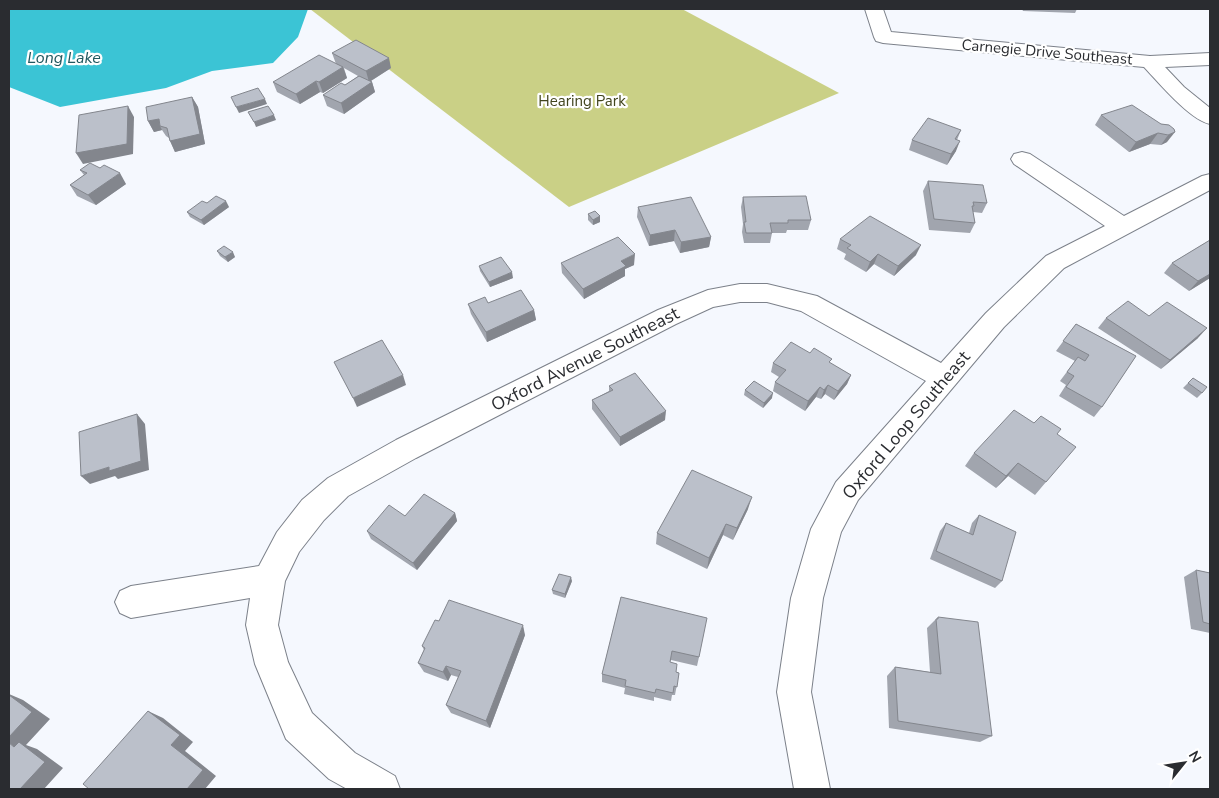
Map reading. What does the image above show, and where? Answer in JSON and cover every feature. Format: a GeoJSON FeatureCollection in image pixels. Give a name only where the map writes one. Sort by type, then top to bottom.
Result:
{"type":"FeatureCollection","features":[{"type":"Feature","properties":{"kind":"street","name":"Carnegie Drive Southeast"},"geometry":{"type":"LineString","coordinates":[[874,9],[883,37],[1150,62],[1210,59]]}},
{"type":"Feature","properties":{"kind":"street"},"geometry":{"type":"LineString","coordinates":[[1150,62],[1177,91],[1210,118]]}},
{"type":"Feature","properties":{"kind":"street"},"geometry":{"type":"LineString","coordinates":[[1022,159],[1123,227]]}},
{"type":"Feature","properties":{"kind":"street","name":"Oxford Loop Southeast"},"geometry":{"type":"LineString","coordinates":[[812,789],[794,692],[807,598],[826,529],[847,491],[995,320],[1055,262],[1210,181]]}},
{"type":"Feature","properties":{"kind":"street","name":"Oxford Avenue Southeast"},"geometry":{"type":"LineString","coordinates":[[382,789],[342,766],[299,726],[272,664],[262,625],[269,580],[288,542],[313,510],[338,487],[406,449],[659,321],[708,299],[740,293],[767,293],[808,303],[945,378]]}},
{"type":"Feature","properties":{"kind":"street"},"geometry":{"type":"LineString","coordinates":[[131,602],[269,580]]}},
{"type":"Feature","properties":{"kind":"green space","name":"Hearing Park"},"geometry":{"type":"Polygon","coordinates":[[[310,9],[682,9],[839,93],[569,207],[310,9]]]}},
{"type":"Feature","properties":{"kind":"water","name":"Long Lake"},"geometry":{"type":"Polygon","coordinates":[[[9,9],[308,9],[298,37],[273,63],[212,71],[166,88],[60,107],[9,87],[9,9]]]}},
{"type":"Feature","properties":{"kind":"building"},"geometry":{"type":"Polygon","coordinates":[[[356,40],[389,58],[366,71],[332,53],[356,40]]]}},
{"type":"Feature","properties":{"kind":"building"},"geometry":{"type":"Polygon","coordinates":[[[319,55],[343,67],[296,94],[273,82],[319,55]]]}},
{"type":"Feature","properties":{"kind":"building"},"geometry":{"type":"Polygon","coordinates":[[[359,76],[372,82],[341,103],[323,95],[341,83],[345,85],[359,76]]]}},
{"type":"Feature","properties":{"kind":"building"},"geometry":{"type":"Polygon","coordinates":[[[258,88],[265,99],[236,107],[231,97],[258,88]]]}},
{"type":"Feature","properties":{"kind":"building"},"geometry":{"type":"Polygon","coordinates":[[[192,97],[200,134],[170,141],[167,128],[160,126],[159,119],[148,121],[146,107],[192,97]]]}},
{"type":"Feature","properties":{"kind":"building"},"geometry":{"type":"Polygon","coordinates":[[[1132,105],[1161,124],[1169,125],[1175,132],[1168,135],[1158,133],[1136,142],[1101,115],[1132,105]]]}},
{"type":"Feature","properties":{"kind":"building"},"geometry":{"type":"Polygon","coordinates":[[[128,106],[127,144],[76,153],[79,115],[128,106]]]}},
{"type":"Feature","properties":{"kind":"building"},"geometry":{"type":"Polygon","coordinates":[[[268,106],[274,115],[254,122],[248,112],[268,106]]]}},
{"type":"Feature","properties":{"kind":"building"},"geometry":{"type":"Polygon","coordinates":[[[928,118],[961,130],[955,139],[960,141],[951,154],[912,140],[928,118]]]}},
{"type":"Feature","properties":{"kind":"building"},"geometry":{"type":"Polygon","coordinates":[[[90,163],[100,168],[104,165],[120,173],[88,195],[70,185],[87,173],[80,170],[90,163]]]}},
{"type":"Feature","properties":{"kind":"building"},"geometry":{"type":"Polygon","coordinates":[[[928,181],[983,185],[987,203],[973,202],[975,223],[934,219],[928,181]]]}},
{"type":"Feature","properties":{"kind":"building"},"geometry":{"type":"Polygon","coordinates":[[[216,196],[226,201],[201,220],[187,212],[202,201],[207,203],[216,196]]]}},
{"type":"Feature","properties":{"kind":"building"},"geometry":{"type":"Polygon","coordinates":[[[806,196],[811,220],[788,220],[788,223],[770,223],[772,233],[746,233],[743,197],[806,196]]]}},
{"type":"Feature","properties":{"kind":"building"},"geometry":{"type":"Polygon","coordinates":[[[691,197],[711,237],[681,242],[675,230],[650,235],[638,207],[691,197]]]}},
{"type":"Feature","properties":{"kind":"building"},"geometry":{"type":"Polygon","coordinates":[[[595,211],[600,216],[593,220],[588,214],[595,211]]]}},
{"type":"Feature","properties":{"kind":"building"},"geometry":{"type":"Polygon","coordinates":[[[870,216],[921,245],[898,266],[878,254],[870,262],[847,248],[851,245],[840,239],[870,216]]]}},
{"type":"Feature","properties":{"kind":"building"},"geometry":{"type":"Polygon","coordinates":[[[618,237],[635,254],[621,261],[626,266],[583,289],[561,263],[618,237]]]}},
{"type":"Feature","properties":{"kind":"building"},"geometry":{"type":"Polygon","coordinates":[[[1210,240],[1210,274],[1198,281],[1172,263],[1210,240]]]}},
{"type":"Feature","properties":{"kind":"building"},"geometry":{"type":"Polygon","coordinates":[[[224,246],[233,252],[225,257],[217,251],[224,246]]]}},
{"type":"Feature","properties":{"kind":"building"},"geometry":{"type":"Polygon","coordinates":[[[501,257],[512,272],[489,282],[479,266],[501,257]]]}},
{"type":"Feature","properties":{"kind":"building"},"geometry":{"type":"Polygon","coordinates":[[[521,290],[534,310],[486,332],[468,304],[485,297],[488,303],[521,290]]]}},
{"type":"Feature","properties":{"kind":"building"},"geometry":{"type":"Polygon","coordinates":[[[1128,301],[1149,316],[1167,302],[1207,328],[1170,360],[1106,318],[1128,301]]]}},
{"type":"Feature","properties":{"kind":"building"},"geometry":{"type":"Polygon","coordinates":[[[1076,324],[1136,356],[1102,407],[1066,387],[1074,376],[1067,372],[1078,357],[1085,361],[1089,355],[1063,341],[1076,324]]]}},
{"type":"Feature","properties":{"kind":"building"},"geometry":{"type":"Polygon","coordinates":[[[382,340],[403,375],[353,398],[334,362],[382,340]]]}},
{"type":"Feature","properties":{"kind":"building"},"geometry":{"type":"Polygon","coordinates":[[[791,342],[810,353],[814,348],[832,359],[829,362],[851,375],[838,391],[828,385],[824,390],[820,387],[808,401],[775,382],[786,370],[773,363],[791,342]]]}},
{"type":"Feature","properties":{"kind":"building"},"geometry":{"type":"Polygon","coordinates":[[[635,373],[666,411],[620,437],[592,400],[613,390],[609,386],[635,373]]]}},
{"type":"Feature","properties":{"kind":"building"},"geometry":{"type":"Polygon","coordinates":[[[1193,378],[1207,387],[1202,393],[1188,383],[1193,378]]]}},
{"type":"Feature","properties":{"kind":"building"},"geometry":{"type":"Polygon","coordinates":[[[754,381],[773,393],[764,403],[745,390],[754,381]]]}},
{"type":"Feature","properties":{"kind":"building"},"geometry":{"type":"Polygon","coordinates":[[[1014,410],[1034,423],[1041,416],[1061,429],[1057,434],[1076,447],[1046,482],[1018,463],[1006,476],[974,453],[1014,410]]]}},
{"type":"Feature","properties":{"kind":"building"},"geometry":{"type":"Polygon","coordinates":[[[137,414],[141,461],[109,471],[109,467],[81,476],[79,432],[137,414]]]}},
{"type":"Feature","properties":{"kind":"building"},"geometry":{"type":"Polygon","coordinates":[[[692,470],[752,497],[737,528],[726,524],[709,558],[657,533],[692,470]]]}},
{"type":"Feature","properties":{"kind":"building"},"geometry":{"type":"Polygon","coordinates":[[[424,494],[455,513],[413,563],[367,531],[389,505],[405,516],[424,494]]]}},
{"type":"Feature","properties":{"kind":"building"},"geometry":{"type":"Polygon","coordinates":[[[979,515],[1016,532],[1002,581],[936,551],[946,523],[973,535],[979,515]]]}},
{"type":"Feature","properties":{"kind":"building"},"geometry":{"type":"Polygon","coordinates":[[[1196,570],[1210,573],[1210,624],[1203,622],[1196,570]]]}},
{"type":"Feature","properties":{"kind":"building"},"geometry":{"type":"Polygon","coordinates":[[[559,574],[571,577],[565,594],[552,590],[559,574]]]}},
{"type":"Feature","properties":{"kind":"building"},"geometry":{"type":"Polygon","coordinates":[[[621,597],[707,618],[699,657],[672,651],[670,662],[677,664],[676,672],[679,673],[677,687],[674,686],[673,693],[656,689],[655,693],[625,686],[626,680],[602,674],[621,597]]]}},
{"type":"Feature","properties":{"kind":"building"},"geometry":{"type":"Polygon","coordinates":[[[449,600],[523,625],[486,721],[446,705],[461,671],[446,666],[443,672],[418,663],[425,648],[422,646],[435,620],[439,621],[449,600]]]}},
{"type":"Feature","properties":{"kind":"building"},"geometry":{"type":"Polygon","coordinates":[[[938,617],[978,622],[992,736],[898,721],[895,667],[941,674],[936,619],[938,617]]]}},
{"type":"Feature","properties":{"kind":"building"},"geometry":{"type":"Polygon","coordinates":[[[9,695],[32,712],[9,737],[9,695]]]}},
{"type":"Feature","properties":{"kind":"building"},"geometry":{"type":"Polygon","coordinates":[[[148,711],[180,735],[171,745],[203,770],[187,789],[89,789],[83,784],[148,711]]]}},
{"type":"Feature","properties":{"kind":"building"},"geometry":{"type":"Polygon","coordinates":[[[19,742],[45,762],[20,789],[9,789],[9,743],[14,747],[19,742]]]}}]}
